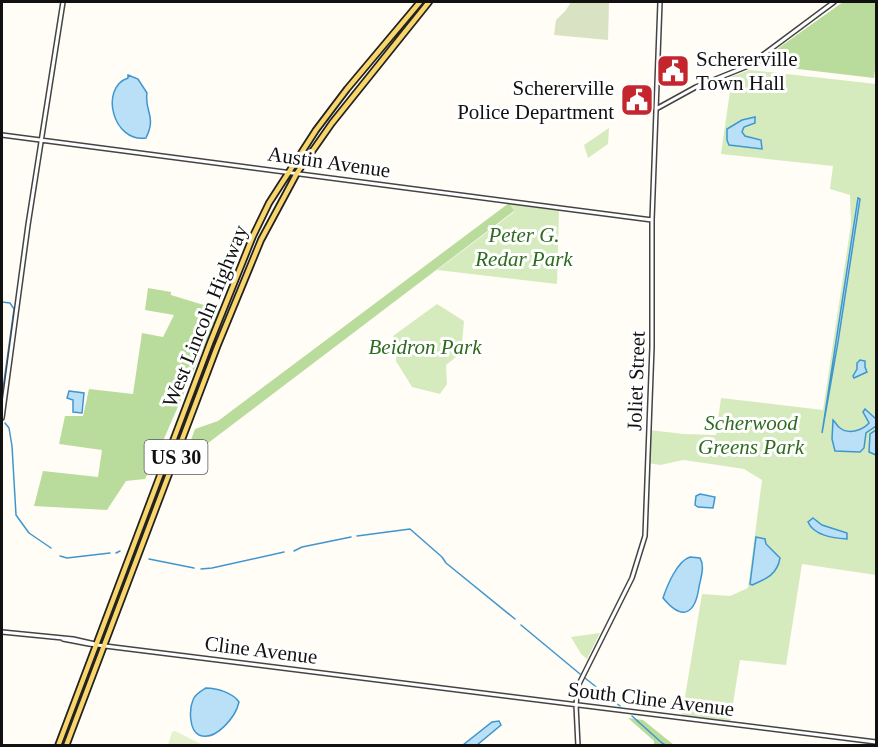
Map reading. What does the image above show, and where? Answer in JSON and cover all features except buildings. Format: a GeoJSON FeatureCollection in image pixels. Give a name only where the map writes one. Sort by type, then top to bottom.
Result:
{"type":"FeatureCollection","features":[{"type":"Feature","properties":{"kind":"main road","name":"West Lincoln Highway"},"geometry":{"type":"LineString","coordinates":[[58,746],[235,278],[269,203],[316,130],[420,2]]}},
{"type":"Feature","properties":{"kind":"main road","name":"West Lincoln Highway"},"geometry":{"type":"LineString","coordinates":[[66,746],[246,273],[274,213],[297,173],[339,114],[429,2]]}},
{"type":"Feature","properties":{"kind":"street"},"geometry":{"type":"LineString","coordinates":[[2,418],[28,225],[63,2]]}},
{"type":"Feature","properties":{"kind":"street","name":"Joliet Street"},"geometry":{"type":"LineString","coordinates":[[579,746],[576,693],[632,578],[645,536],[652,355],[652,220],[660,2]]}},
{"type":"Feature","properties":{"kind":"street"},"geometry":{"type":"LineString","coordinates":[[656,109],[696,87],[748,66],[834,2]]}},
{"type":"Feature","properties":{"kind":"street","name":"Austin Avenue"},"geometry":{"type":"LineString","coordinates":[[2,135],[652,220]]}},
{"type":"Feature","properties":{"kind":"street","name":"Cline Avenue"},"geometry":{"type":"LineString","coordinates":[[2,632],[89,641],[96,644],[422,685]]}},
{"type":"Feature","properties":{"kind":"street","name":"South Cline Avenue"},"geometry":{"type":"LineString","coordinates":[[422,685],[876,742]]}},
{"type":"Feature","properties":{"kind":"green space"},"geometry":{"type":"Polygon","coordinates":[[[571,2],[609,2],[608,40],[554,35],[556,20],[571,2]]]}},
{"type":"Feature","properties":{"kind":"green space"},"geometry":{"type":"Polygon","coordinates":[[[843,2],[876,2],[874,78],[756,64],[843,2]]]}},
{"type":"Feature","properties":{"kind":"green space","name":"Scherwood Greens Park"},"geometry":{"type":"Polygon","coordinates":[[[750,70],[876,84],[876,575],[802,564],[786,665],[740,660],[730,722],[682,715],[702,594],[730,596],[748,588],[762,480],[744,469],[718,465],[683,460],[660,465],[648,463],[649,430],[716,435],[721,398],[823,410],[851,224],[850,195],[830,189],[833,166],[721,154],[731,84],[716,82],[750,70]]]}},
{"type":"Feature","properties":{"kind":"green space"},"geometry":{"type":"Polygon","coordinates":[[[609,128],[608,144],[588,158],[584,145],[609,128]]]}},
{"type":"Feature","properties":{"kind":"green space","name":"Peter G. Redar Park"},"geometry":{"type":"Polygon","coordinates":[[[509,203],[559,211],[557,284],[437,270],[514,212],[509,203]]]}},
{"type":"Feature","properties":{"kind":"green space"},"geometry":{"type":"Polygon","coordinates":[[[509,203],[514,211],[183,462],[195,429],[218,421],[509,203]]]}},
{"type":"Feature","properties":{"kind":"green space"},"geometry":{"type":"Polygon","coordinates":[[[148,288],[171,292],[171,295],[220,310],[145,479],[126,481],[107,510],[34,506],[43,471],[98,477],[102,450],[59,444],[65,416],[83,416],[89,389],[133,394],[142,333],[163,337],[174,315],[145,310],[148,288]]]}},
{"type":"Feature","properties":{"kind":"green space","name":"Beidron Park"},"geometry":{"type":"Polygon","coordinates":[[[437,304],[464,321],[461,353],[446,365],[447,384],[440,394],[412,387],[396,361],[397,342],[393,336],[437,304]]]}},
{"type":"Feature","properties":{"kind":"green space"},"geometry":{"type":"Polygon","coordinates":[[[600,633],[587,659],[581,654],[571,637],[600,633]]]}},
{"type":"Feature","properties":{"kind":"green space"},"geometry":{"type":"Polygon","coordinates":[[[628,718],[643,720],[674,745],[654,745],[654,741],[628,718]]]}},
{"type":"Feature","properties":{"kind":"green space"},"geometry":{"type":"Polygon","coordinates":[[[175,731],[203,745],[168,745],[172,732],[175,731]]]}},
{"type":"Feature","properties":{"kind":"water"},"geometry":{"type":"Polygon","coordinates":[[[128,75],[138,79],[147,93],[150,124],[146,138],[135,137],[125,132],[118,124],[114,114],[112,103],[114,92],[119,84],[128,78],[128,75]]]}},
{"type":"Feature","properties":{"kind":"water"},"geometry":{"type":"Polygon","coordinates":[[[755,117],[755,123],[744,127],[742,132],[745,136],[761,140],[762,149],[729,145],[727,129],[742,120],[755,117]]]}},
{"type":"Feature","properties":{"kind":"water"},"geometry":{"type":"Polygon","coordinates":[[[858,198],[860,199],[822,433],[858,198]]]}},
{"type":"Feature","properties":{"kind":"water"},"geometry":{"type":"Polygon","coordinates":[[[860,360],[865,361],[867,372],[854,378],[857,363],[860,360]]]}},
{"type":"Feature","properties":{"kind":"water"},"geometry":{"type":"Polygon","coordinates":[[[69,391],[84,393],[82,413],[73,412],[73,400],[67,398],[69,391]]]}},
{"type":"Feature","properties":{"kind":"water"},"geometry":{"type":"Polygon","coordinates":[[[865,409],[876,419],[876,426],[866,433],[864,448],[860,452],[835,451],[832,439],[833,420],[844,430],[860,430],[869,423],[863,412],[865,409]]]}},
{"type":"Feature","properties":{"kind":"water"},"geometry":{"type":"Polygon","coordinates":[[[876,430],[876,455],[869,452],[870,434],[876,430]]]}},
{"type":"Feature","properties":{"kind":"water"},"geometry":{"type":"Polygon","coordinates":[[[700,494],[715,497],[713,508],[695,505],[696,496],[700,494]]]}},
{"type":"Feature","properties":{"kind":"water"},"geometry":{"type":"Polygon","coordinates":[[[813,518],[822,525],[847,533],[847,539],[825,535],[815,530],[808,522],[813,518]]]}},
{"type":"Feature","properties":{"kind":"water"},"geometry":{"type":"Polygon","coordinates":[[[756,537],[765,539],[766,544],[780,558],[774,572],[752,585],[750,584],[756,537]]]}},
{"type":"Feature","properties":{"kind":"water"},"geometry":{"type":"Polygon","coordinates":[[[700,558],[702,572],[694,604],[687,612],[682,612],[676,610],[663,598],[677,569],[685,559],[700,558]]]}},
{"type":"Feature","properties":{"kind":"water"},"geometry":{"type":"Polygon","coordinates":[[[206,688],[224,692],[239,702],[234,714],[224,726],[212,735],[205,736],[199,735],[193,729],[191,714],[194,698],[206,688]]]}},
{"type":"Feature","properties":{"kind":"water"},"geometry":{"type":"Polygon","coordinates":[[[499,721],[501,725],[477,745],[463,745],[492,722],[499,721]]]}},
{"type":"Feature","properties":{"kind":"waterway"},"geometry":{"type":"LineString","coordinates":[[2,302],[10,303],[14,309],[2,396]]}},
{"type":"Feature","properties":{"kind":"waterway"},"geometry":{"type":"LineString","coordinates":[[5,423],[9,428],[12,446],[16,515],[29,533],[51,548]]}},
{"type":"Feature","properties":{"kind":"waterway"},"geometry":{"type":"LineString","coordinates":[[357,536],[410,529],[446,563],[515,619]]}},
{"type":"Feature","properties":{"kind":"waterway"},"geometry":{"type":"LineString","coordinates":[[294,551],[302,547],[351,537]]}},
{"type":"Feature","properties":{"kind":"waterway"},"geometry":{"type":"LineString","coordinates":[[116,553],[120,551]]}},
{"type":"Feature","properties":{"kind":"waterway"},"geometry":{"type":"LineString","coordinates":[[201,569],[284,552]]}},
{"type":"Feature","properties":{"kind":"waterway"},"geometry":{"type":"LineString","coordinates":[[60,556],[67,558],[110,553]]}},
{"type":"Feature","properties":{"kind":"waterway"},"geometry":{"type":"LineString","coordinates":[[149,559],[194,568]]}},
{"type":"Feature","properties":{"kind":"waterway"},"geometry":{"type":"LineString","coordinates":[[521,625],[580,674]]}},
{"type":"Feature","properties":{"kind":"waterway"},"geometry":{"type":"LineString","coordinates":[[585,678],[620,706]]}},
{"type":"Feature","properties":{"kind":"waterway"},"geometry":{"type":"LineString","coordinates":[[632,716],[667,746]]}},
{"type":"Feature","properties":{"kind":"place","name":"Schererville Town Hall"},"geometry":{"type":"Point","coordinates":[673,71]}},
{"type":"Feature","properties":{"kind":"place","name":"Schererville Police Department"},"geometry":{"type":"Point","coordinates":[637,100]}}]}
